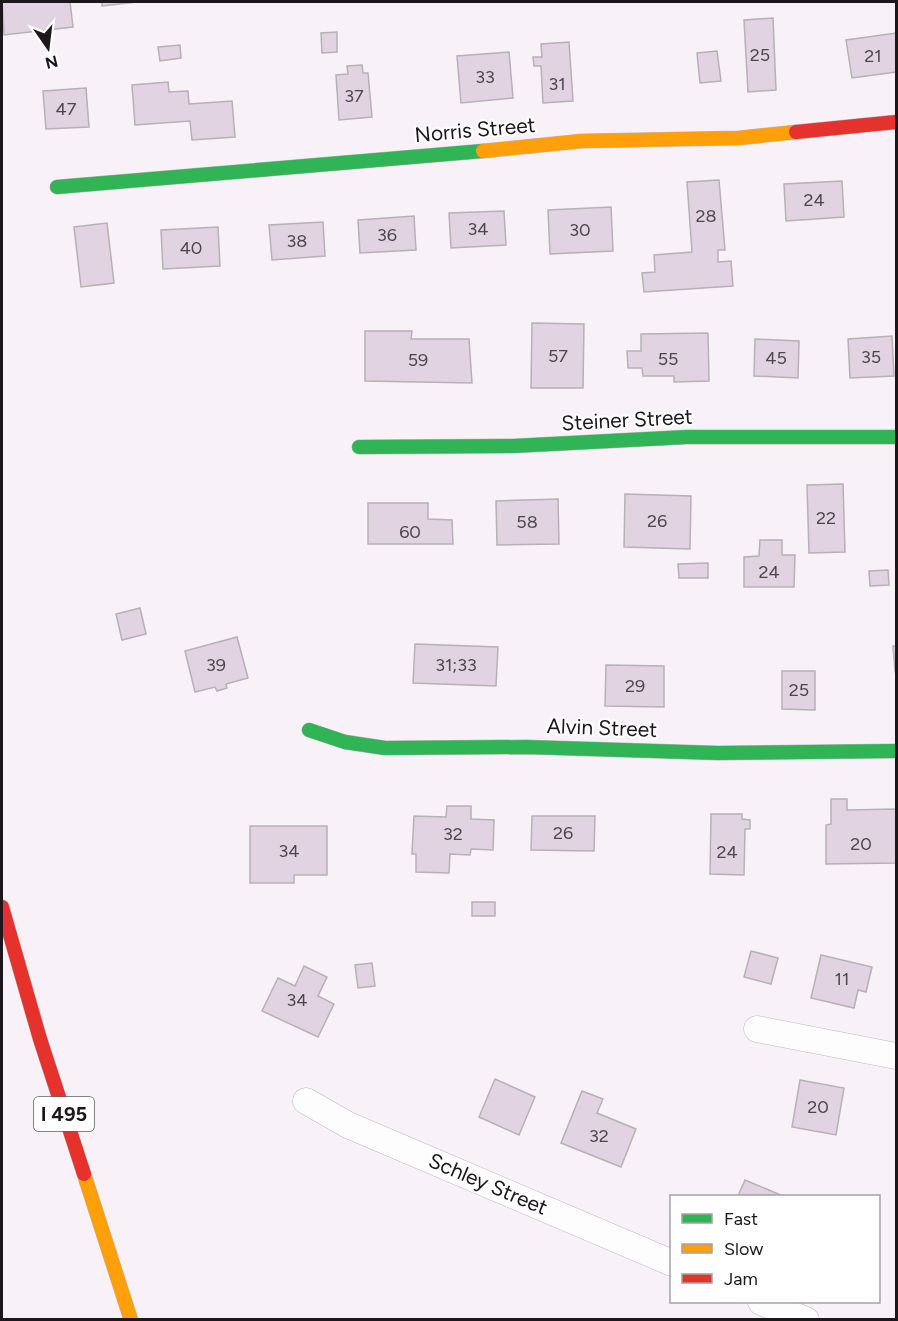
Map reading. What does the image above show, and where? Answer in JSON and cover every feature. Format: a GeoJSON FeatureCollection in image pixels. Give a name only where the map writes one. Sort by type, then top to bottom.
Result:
{"type":"FeatureCollection","features":[{"type":"Feature","properties":{"kind":"main road","name":"Norris Street"},"geometry":{"type":"LineString","coordinates":[[57,187],[345,164],[560,143],[739,138],[897,122]]}},
{"type":"Feature","properties":{"kind":"main road","name":"Steiner Street"},"geometry":{"type":"LineString","coordinates":[[359,447],[513,446],[687,437],[897,437]]}},
{"type":"Feature","properties":{"kind":"main road","name":"Alvin Street"},"geometry":{"type":"LineString","coordinates":[[309,730],[345,742],[385,748],[526,747],[718,753],[897,750]]}},
{"type":"Feature","properties":{"kind":"main road","name":"I 495"},"geometry":{"type":"LineString","coordinates":[[2,908],[40,1039],[131,1320]]}},
{"type":"Feature","properties":{"kind":"street"},"geometry":{"type":"LineString","coordinates":[[757,1029],[897,1056]]}},
{"type":"Feature","properties":{"kind":"street","name":"Schley Street"},"geometry":{"type":"LineString","coordinates":[[306,1101],[348,1125],[670,1262]]}},
{"type":"Feature","properties":{"kind":"street"},"geometry":{"type":"LineString","coordinates":[[764,1303],[806,1320]]}},
{"type":"Feature","properties":{"kind":"building"},"geometry":{"type":"Polygon","coordinates":[[[2,2],[70,2],[73,27],[4,35],[2,2]]]}},
{"type":"Feature","properties":{"kind":"building"},"geometry":{"type":"Polygon","coordinates":[[[102,2],[137,2],[102,6],[102,2]]]}},
{"type":"Feature","properties":{"kind":"building"},"geometry":{"type":"Polygon","coordinates":[[[773,18],[776,90],[748,92],[744,20],[773,18]]]}},
{"type":"Feature","properties":{"kind":"building"},"geometry":{"type":"Polygon","coordinates":[[[337,32],[337,52],[322,53],[321,33],[337,32]]]}},
{"type":"Feature","properties":{"kind":"building"},"geometry":{"type":"Polygon","coordinates":[[[896,33],[896,72],[852,78],[846,40],[896,33]]]}},
{"type":"Feature","properties":{"kind":"building"},"geometry":{"type":"Polygon","coordinates":[[[569,42],[573,101],[543,103],[541,66],[534,66],[533,57],[542,57],[541,44],[569,42]]]}},
{"type":"Feature","properties":{"kind":"building"},"geometry":{"type":"Polygon","coordinates":[[[180,45],[181,58],[160,61],[158,47],[180,45]]]}},
{"type":"Feature","properties":{"kind":"building"},"geometry":{"type":"Polygon","coordinates":[[[717,51],[721,81],[700,83],[697,53],[717,51]]]}},
{"type":"Feature","properties":{"kind":"building"},"geometry":{"type":"Polygon","coordinates":[[[509,52],[513,98],[461,103],[457,56],[509,52]]]}},
{"type":"Feature","properties":{"kind":"building"},"geometry":{"type":"Polygon","coordinates":[[[362,65],[363,73],[368,73],[372,117],[339,120],[336,75],[348,74],[347,66],[362,65]]]}},
{"type":"Feature","properties":{"kind":"building"},"geometry":{"type":"Polygon","coordinates":[[[168,82],[169,92],[188,91],[189,104],[232,101],[235,137],[192,140],[190,121],[135,125],[132,85],[168,82]]]}},
{"type":"Feature","properties":{"kind":"building"},"geometry":{"type":"Polygon","coordinates":[[[86,88],[89,127],[46,129],[43,91],[86,88]]]}},
{"type":"Feature","properties":{"kind":"building"},"geometry":{"type":"Polygon","coordinates":[[[719,180],[725,250],[718,250],[718,262],[731,261],[733,286],[644,292],[642,273],[655,272],[654,255],[692,252],[687,182],[719,180]]]}},
{"type":"Feature","properties":{"kind":"building"},"geometry":{"type":"Polygon","coordinates":[[[842,181],[844,217],[786,221],[784,184],[842,181]]]}},
{"type":"Feature","properties":{"kind":"building"},"geometry":{"type":"Polygon","coordinates":[[[611,207],[613,251],[550,254],[548,210],[611,207]]]}},
{"type":"Feature","properties":{"kind":"building"},"geometry":{"type":"Polygon","coordinates":[[[504,211],[506,245],[451,248],[449,213],[504,211]]]}},
{"type":"Feature","properties":{"kind":"building"},"geometry":{"type":"Polygon","coordinates":[[[414,216],[416,250],[360,253],[358,220],[414,216]]]}},
{"type":"Feature","properties":{"kind":"building"},"geometry":{"type":"Polygon","coordinates":[[[323,222],[325,256],[272,260],[269,225],[323,222]]]}},
{"type":"Feature","properties":{"kind":"building"},"geometry":{"type":"Polygon","coordinates":[[[107,223],[114,283],[81,287],[74,227],[107,223]]]}},
{"type":"Feature","properties":{"kind":"building"},"geometry":{"type":"Polygon","coordinates":[[[218,227],[220,266],[163,269],[161,230],[218,227]]]}},
{"type":"Feature","properties":{"kind":"building"},"geometry":{"type":"Polygon","coordinates":[[[532,323],[584,324],[583,388],[531,388],[532,323]]]}},
{"type":"Feature","properties":{"kind":"building"},"geometry":{"type":"Polygon","coordinates":[[[365,331],[412,331],[411,339],[469,339],[472,383],[365,381],[365,331]]]}},
{"type":"Feature","properties":{"kind":"building"},"geometry":{"type":"Polygon","coordinates":[[[708,333],[709,381],[674,382],[674,376],[643,376],[642,368],[628,368],[627,351],[641,351],[641,334],[708,333]]]}},
{"type":"Feature","properties":{"kind":"building"},"geometry":{"type":"Polygon","coordinates":[[[892,336],[894,376],[850,378],[848,339],[892,336]]]}},
{"type":"Feature","properties":{"kind":"building"},"geometry":{"type":"Polygon","coordinates":[[[755,339],[799,341],[798,378],[754,376],[755,339]]]}},
{"type":"Feature","properties":{"kind":"building"},"geometry":{"type":"Polygon","coordinates":[[[843,484],[845,552],[809,553],[807,485],[843,484]]]}},
{"type":"Feature","properties":{"kind":"building"},"geometry":{"type":"Polygon","coordinates":[[[625,494],[691,496],[690,549],[624,547],[625,494]]]}},
{"type":"Feature","properties":{"kind":"building"},"geometry":{"type":"Polygon","coordinates":[[[558,499],[559,544],[497,545],[496,501],[558,499]]]}},
{"type":"Feature","properties":{"kind":"building"},"geometry":{"type":"Polygon","coordinates":[[[368,503],[428,503],[428,519],[452,520],[453,544],[368,544],[368,503]]]}},
{"type":"Feature","properties":{"kind":"building"},"geometry":{"type":"Polygon","coordinates":[[[760,540],[782,540],[782,555],[795,555],[794,587],[744,587],[744,557],[759,556],[760,540]]]}},
{"type":"Feature","properties":{"kind":"building"},"geometry":{"type":"Polygon","coordinates":[[[708,563],[708,578],[679,578],[678,564],[708,563]]]}},
{"type":"Feature","properties":{"kind":"building"},"geometry":{"type":"Polygon","coordinates":[[[888,570],[889,585],[870,586],[869,571],[888,570]]]}},
{"type":"Feature","properties":{"kind":"building"},"geometry":{"type":"Polygon","coordinates":[[[140,608],[146,634],[122,640],[116,614],[140,608]]]}},
{"type":"Feature","properties":{"kind":"building"},"geometry":{"type":"Polygon","coordinates":[[[237,637],[248,678],[226,684],[227,688],[217,691],[215,687],[195,692],[185,651],[237,637]]]}},
{"type":"Feature","properties":{"kind":"building"},"geometry":{"type":"Polygon","coordinates":[[[415,644],[498,647],[496,686],[413,683],[415,644]]]}},
{"type":"Feature","properties":{"kind":"building"},"geometry":{"type":"Polygon","coordinates":[[[893,646],[896,646],[895,671],[893,646]]]}},
{"type":"Feature","properties":{"kind":"building"},"geometry":{"type":"Polygon","coordinates":[[[606,665],[664,666],[664,707],[605,706],[606,665]]]}},
{"type":"Feature","properties":{"kind":"building"},"geometry":{"type":"Polygon","coordinates":[[[782,671],[815,671],[815,710],[782,709],[782,671]]]}},
{"type":"Feature","properties":{"kind":"building"},"geometry":{"type":"Polygon","coordinates":[[[831,799],[847,799],[847,810],[896,809],[896,863],[826,864],[826,825],[831,824],[831,799]]]}},
{"type":"Feature","properties":{"kind":"building"},"geometry":{"type":"Polygon","coordinates":[[[447,806],[471,806],[471,819],[494,820],[493,850],[471,849],[470,855],[450,854],[449,873],[416,872],[416,854],[412,854],[414,816],[446,817],[447,806]]]}},
{"type":"Feature","properties":{"kind":"building"},"geometry":{"type":"Polygon","coordinates":[[[711,814],[742,814],[742,819],[750,820],[750,829],[745,829],[744,875],[710,874],[711,814]]]}},
{"type":"Feature","properties":{"kind":"building"},"geometry":{"type":"Polygon","coordinates":[[[532,816],[595,816],[594,851],[531,850],[532,816]]]}},
{"type":"Feature","properties":{"kind":"building"},"geometry":{"type":"Polygon","coordinates":[[[250,826],[327,826],[327,875],[294,875],[294,883],[250,883],[250,826]]]}},
{"type":"Feature","properties":{"kind":"building"},"geometry":{"type":"Polygon","coordinates":[[[472,902],[495,902],[495,916],[472,916],[472,902]]]}},
{"type":"Feature","properties":{"kind":"building"},"geometry":{"type":"Polygon","coordinates":[[[751,951],[778,958],[771,984],[744,977],[751,951]]]}},
{"type":"Feature","properties":{"kind":"building"},"geometry":{"type":"Polygon","coordinates":[[[821,955],[872,967],[866,992],[858,990],[854,1008],[811,998],[821,955]]]}},
{"type":"Feature","properties":{"kind":"building"},"geometry":{"type":"Polygon","coordinates":[[[372,963],[375,986],[358,988],[355,965],[372,963]]]}},
{"type":"Feature","properties":{"kind":"building"},"geometry":{"type":"Polygon","coordinates":[[[304,966],[327,977],[318,996],[334,1004],[318,1037],[262,1011],[278,978],[295,986],[304,966]]]}},
{"type":"Feature","properties":{"kind":"building"},"geometry":{"type":"Polygon","coordinates":[[[495,1079],[535,1097],[519,1135],[479,1117],[495,1079]]]}},
{"type":"Feature","properties":{"kind":"building"},"geometry":{"type":"Polygon","coordinates":[[[800,1080],[844,1088],[836,1135],[792,1127],[800,1080]]]}},
{"type":"Feature","properties":{"kind":"building"},"geometry":{"type":"Polygon","coordinates":[[[582,1091],[603,1099],[597,1113],[636,1129],[621,1167],[561,1143],[582,1091]]]}},
{"type":"Feature","properties":{"kind":"building"},"geometry":{"type":"Polygon","coordinates":[[[745,1180],[781,1195],[738,1195],[745,1180]]]}},
{"type":"Feature","properties":{"kind":"traffic: fast"},"geometry":{"type":"LineString","coordinates":[[57,187],[483,151]]}},
{"type":"Feature","properties":{"kind":"traffic: fast"},"geometry":{"type":"LineString","coordinates":[[359,447],[513,446],[687,437],[896,437]]}},
{"type":"Feature","properties":{"kind":"traffic: fast"},"geometry":{"type":"LineString","coordinates":[[309,730],[345,742],[385,748],[526,747],[718,753],[896,751]]}},
{"type":"Feature","properties":{"kind":"traffic: slow"},"geometry":{"type":"LineString","coordinates":[[483,151],[582,141],[739,138],[796,132]]}},
{"type":"Feature","properties":{"kind":"traffic: slow"},"geometry":{"type":"LineString","coordinates":[[84,1174],[131,1320]]}},
{"type":"Feature","properties":{"kind":"traffic: jam"},"geometry":{"type":"LineString","coordinates":[[796,132],[896,122]]}},
{"type":"Feature","properties":{"kind":"traffic: jam"},"geometry":{"type":"LineString","coordinates":[[2,907],[40,1039],[84,1174]]}}]}
